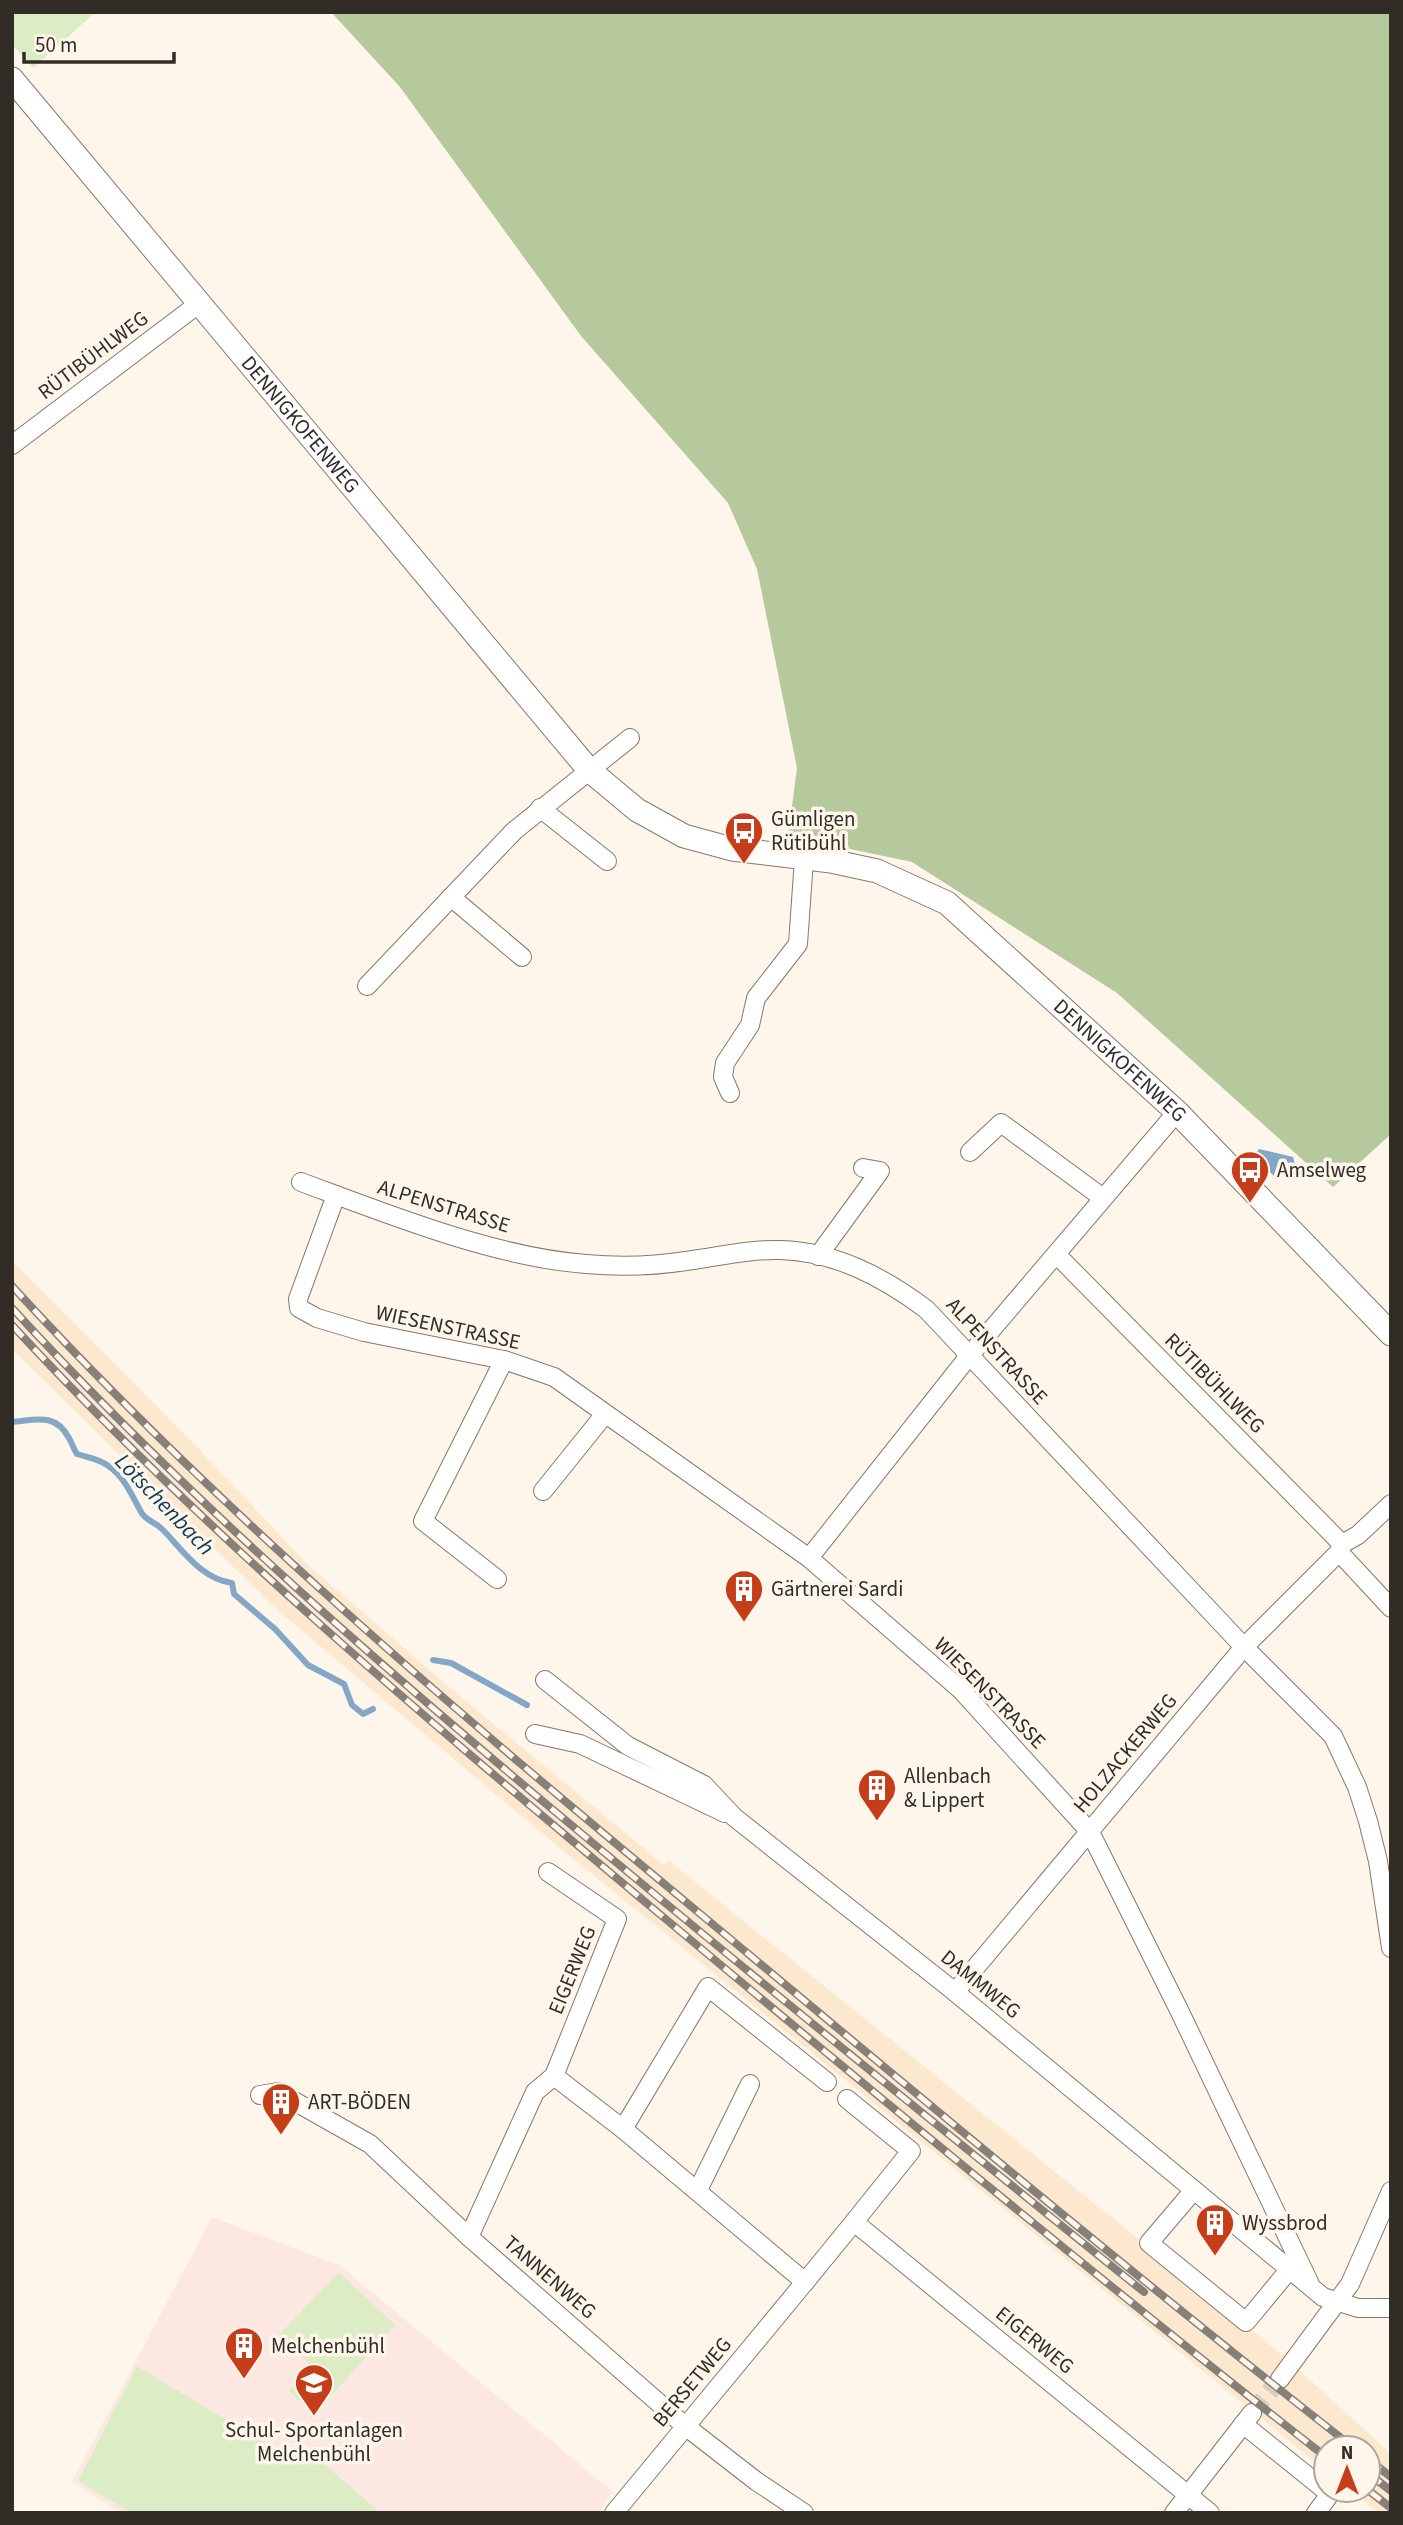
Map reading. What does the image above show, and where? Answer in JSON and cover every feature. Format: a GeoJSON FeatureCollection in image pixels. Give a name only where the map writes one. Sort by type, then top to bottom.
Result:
{"type":"FeatureCollection","features":[{"type":"Feature","properties":{"kind":"street","name":"DENNIGKOFENWEG"},"geometry":{"type":"LineString","coordinates":[[12,79],[201,302],[589,770],[637,810],[684,836],[732,849],[877,871],[947,903],[1177,1111],[1391,1335]]}},
{"type":"Feature","properties":{"kind":"street","name":"RÜTIBÜHLWEG"},"geometry":{"type":"LineString","coordinates":[[12,445],[201,302]]}},
{"type":"Feature","properties":{"kind":"street"},"geometry":{"type":"LineString","coordinates":[[367,986],[514,831],[630,738]]}},
{"type":"Feature","properties":{"kind":"street"},"geometry":{"type":"LineString","coordinates":[[540,808],[607,861]]}},
{"type":"Feature","properties":{"kind":"street"},"geometry":{"type":"LineString","coordinates":[[730,1093],[723,1077],[725,1063],[750,1024],[756,998],[798,944],[804,859]]}},
{"type":"Feature","properties":{"kind":"street"},"geometry":{"type":"LineString","coordinates":[[451,897],[522,957]]}},
{"type":"Feature","properties":{"kind":"street"},"geometry":{"type":"LineString","coordinates":[[809,1558],[969,1356],[1177,1111]]}},
{"type":"Feature","properties":{"kind":"street"},"geometry":{"type":"LineString","coordinates":[[970,1152],[1001,1123],[1103,1198]]}},
{"type":"Feature","properties":{"kind":"street"},"geometry":{"type":"LineString","coordinates":[[818,1256],[880,1171],[863,1168]]}},
{"type":"Feature","properties":{"kind":"street","name":"ALPENSTRASSE"},"geometry":{"type":"LineString","coordinates":[[301,1182],[498,1248],[584,1264],[682,1262],[780,1250],[818,1256],[867,1271],[891,1283],[926,1308],[1134,1526],[1244,1647],[1333,1736],[1357,1787],[1368,1821],[1378,1861],[1391,1948]]}},
{"type":"Feature","properties":{"kind":"street","name":"WIESENSTRASSE"},"geometry":{"type":"LineString","coordinates":[[337,1195],[298,1299],[299,1308],[317,1318],[364,1332],[504,1360],[554,1377],[809,1558],[961,1690],[1090,1832],[1179,2010],[1308,2282]]}},
{"type":"Feature","properties":{"kind":"street","name":"RÜTIBÜHLWEG"},"geometry":{"type":"LineString","coordinates":[[1056,1254],[1341,1548]]}},
{"type":"Feature","properties":{"kind":"street"},"geometry":{"type":"LineString","coordinates":[[497,1579],[423,1521],[504,1360]]}},
{"type":"Feature","properties":{"kind":"street"},"geometry":{"type":"LineString","coordinates":[[543,1491],[605,1413]]}},
{"type":"Feature","properties":{"kind":"street","name":"HOLZACKERWEG"},"geometry":{"type":"LineString","coordinates":[[955,1992],[1244,1647],[1341,1548],[1359,1535],[1391,1504]]}},
{"type":"Feature","properties":{"kind":"street"},"geometry":{"type":"LineString","coordinates":[[1341,1548],[1391,1608]]}},
{"type":"Feature","properties":{"kind":"street","name":"DAMMWEG"},"geometry":{"type":"LineString","coordinates":[[545,1680],[628,1746],[704,1785],[734,1817],[955,1992],[1323,2297],[1358,2308],[1391,2308]]}},
{"type":"Feature","properties":{"kind":"street"},"geometry":{"type":"LineString","coordinates":[[535,1734],[580,1744],[734,1817]]}},
{"type":"Feature","properties":{"kind":"street","name":"EIGERWEG"},"geometry":{"type":"LineString","coordinates":[[469,2237],[535,2092],[554,2076],[617,1919],[548,1872]]}},
{"type":"Feature","properties":{"kind":"street"},"geometry":{"type":"LineString","coordinates":[[623,2129],[708,1987],[827,2082]]}},
{"type":"Feature","properties":{"kind":"street"},"geometry":{"type":"LineString","coordinates":[[554,2076],[698,2190],[805,2282],[912,2151],[847,2099]]}},
{"type":"Feature","properties":{"kind":"street"},"geometry":{"type":"LineString","coordinates":[[698,2190],[750,2084]]}},
{"type":"Feature","properties":{"kind":"street","name":"TANNENWEG"},"geometry":{"type":"LineString","coordinates":[[260,2095],[278,2092],[370,2144],[469,2237],[684,2426],[756,2481],[804,2513]]}},
{"type":"Feature","properties":{"kind":"street"},"geometry":{"type":"LineString","coordinates":[[1194,2190],[1149,2243],[1246,2322],[1289,2270]]}},
{"type":"Feature","properties":{"kind":"street"},"geometry":{"type":"LineString","coordinates":[[1280,2379],[1350,2284],[1391,2191]]}},
{"type":"Feature","properties":{"kind":"street","name":"EIGERWEG"},"geometry":{"type":"LineString","coordinates":[[855,2222],[1210,2513]]}},
{"type":"Feature","properties":{"kind":"street","name":"BERSETWEG"},"geometry":{"type":"LineString","coordinates":[[614,2513],[805,2282]]}},
{"type":"Feature","properties":{"kind":"street"},"geometry":{"type":"LineString","coordinates":[[1174,2513],[1248,2419],[1330,2494],[1316,2513]]}},
{"type":"Feature","properties":{"kind":"shaded area"},"geometry":{"type":"Polygon","coordinates":[[[12,1261],[198,1448],[308,1565],[456,1693],[664,1865],[669,1861],[1285,2357],[1369,2434],[1312,2434],[1312,2460],[538,1830],[274,1607],[12,1349],[12,1261]]]}},
{"type":"Feature","properties":{"kind":"shaded area","name":"Schul- Sportanlagen Melchenbühl"},"geometry":{"type":"Polygon","coordinates":[[[212,2217],[339,2265],[613,2492],[598,2513],[122,2513],[72,2482],[212,2217]]]}},
{"type":"Feature","properties":{"kind":"shaded area"},"geometry":{"type":"Polygon","coordinates":[[[1382,2446],[1391,2454],[1391,2513],[1379,2513],[1368,2504],[1382,2504],[1382,2446]]]}},
{"type":"Feature","properties":{"kind":"green space"},"geometry":{"type":"Polygon","coordinates":[[[12,12],[96,12],[33,68],[12,44],[12,12]]]}},
{"type":"Feature","properties":{"kind":"green space"},"geometry":{"type":"Polygon","coordinates":[[[331,12],[1391,12],[1391,1134],[1333,1187],[1117,993],[912,862],[788,836],[797,768],[757,569],[728,503],[581,336],[400,87],[331,12]]]}},
{"type":"Feature","properties":{"kind":"green space"},"geometry":{"type":"Polygon","coordinates":[[[339,2272],[395,2325],[314,2415],[289,2391],[312,2366],[279,2335],[339,2272]]]}},
{"type":"Feature","properties":{"kind":"green space"},"geometry":{"type":"Polygon","coordinates":[[[137,2366],[288,2457],[301,2444],[381,2513],[131,2513],[78,2481],[137,2366]]]}},
{"type":"Feature","properties":{"kind":"water"},"geometry":{"type":"Polygon","coordinates":[[[1259,1149],[1293,1157],[1296,1167],[1285,1177],[1274,1176],[1254,1156],[1259,1149]]]}},
{"type":"Feature","properties":{"kind":"waterway","name":"Lötschenbach"},"geometry":{"type":"LineString","coordinates":[[12,1422],[44,1419],[57,1424],[69,1438],[77,1454],[104,1463],[118,1475],[143,1515],[162,1529],[193,1562],[211,1576],[232,1583],[234,1594],[275,1629],[308,1665],[344,1684],[352,1705],[363,1714],[373,1709]]}},
{"type":"Feature","properties":{"kind":"waterway","name":"Lötschenbach"},"geometry":{"type":"LineString","coordinates":[[433,1660],[451,1663],[527,1705]]}},
{"type":"Feature","properties":{"kind":"tunnel"},"geometry":{"type":"LineString","coordinates":[[1252,2413],[1280,2379]]}},
{"type":"Feature","properties":{"kind":"railway"},"geometry":{"type":"LineString","coordinates":[[12,1286],[176,1454],[347,1613],[435,1690],[1027,2185],[1336,2434]]}},
{"type":"Feature","properties":{"kind":"railway"},"geometry":{"type":"LineString","coordinates":[[12,1308],[80,1380],[221,1519],[368,1652],[662,1901],[1144,2292]]}},
{"type":"Feature","properties":{"kind":"railway"},"geometry":{"type":"LineString","coordinates":[[12,1325],[163,1479],[403,1697],[902,2115],[1155,2322],[1312,2446]]}},
{"type":"Feature","properties":{"kind":"railway"},"geometry":{"type":"LineString","coordinates":[[1382,2470],[1391,2477]]}},
{"type":"Feature","properties":{"kind":"railway"},"geometry":{"type":"LineString","coordinates":[[1382,2484],[1391,2491]]}},
{"type":"Feature","properties":{"kind":"railway"},"geometry":{"type":"LineString","coordinates":[[1382,2501],[1391,2508]]}},
{"type":"Feature","properties":{"kind":"place","name":"Gümligen Rütibühl"},"geometry":{"type":"Point","coordinates":[744,865]}},
{"type":"Feature","properties":{"kind":"place","name":"Amselweg"},"geometry":{"type":"Point","coordinates":[1250,1204]}},
{"type":"Feature","properties":{"kind":"place","name":"Gärtnerei Sardi"},"geometry":{"type":"Point","coordinates":[744,1623]}},
{"type":"Feature","properties":{"kind":"place","name":"Allenbach & Lippert"},"geometry":{"type":"Point","coordinates":[877,1822]}},
{"type":"Feature","properties":{"kind":"place","name":"ART-BÖDEN"},"geometry":{"type":"Point","coordinates":[281,2136]}},
{"type":"Feature","properties":{"kind":"place","name":"Wyssbrod"},"geometry":{"type":"Point","coordinates":[1215,2257]}},
{"type":"Feature","properties":{"kind":"place","name":"Melchenbühl"},"geometry":{"type":"Point","coordinates":[244,2380]}},
{"type":"Feature","properties":{"kind":"place","name":"Schul- Sportanlagen Melchenbühl"},"geometry":{"type":"Point","coordinates":[314,2417]}}]}
